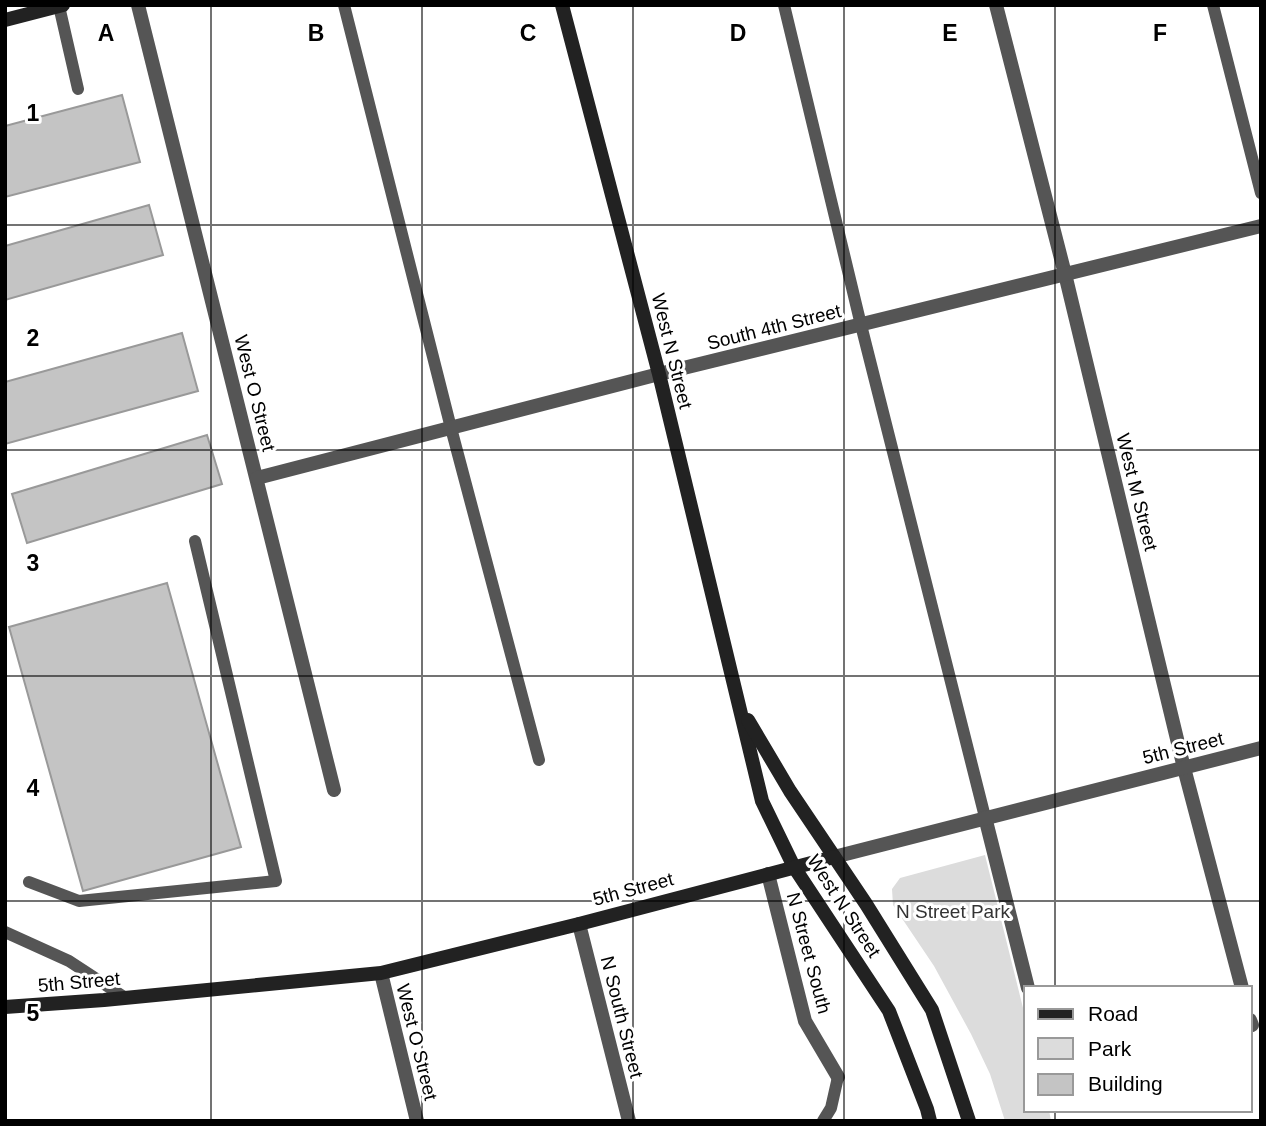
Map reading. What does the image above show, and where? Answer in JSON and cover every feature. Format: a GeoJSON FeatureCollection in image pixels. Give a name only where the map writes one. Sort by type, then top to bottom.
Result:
{"type":"FeatureCollection","features":[{"type":"Feature","properties":{"kind":"street","name":"West O Street"},"geometry":{"type":"LineString","coordinates":[[138,5],[334,790]]}},
{"type":"Feature","properties":{"kind":"street","name":"West N Street"},"geometry":{"type":"LineString","coordinates":[[562,5],[659,374],[762,800],[794,867],[889,1011],[930,1121]]}},
{"type":"Feature","properties":{"kind":"street","name":"West M Street"},"geometry":{"type":"LineString","coordinates":[[996,5],[1065,274],[1184,768],[1241,986]]}},
{"type":"Feature","properties":{"kind":"street"},"geometry":{"type":"LineString","coordinates":[[5,20],[61,6]]}},
{"type":"Feature","properties":{"kind":"street","name":"South 4th Street"},"geometry":{"type":"LineString","coordinates":[[257,478],[659,374],[1261,226]]}},
{"type":"Feature","properties":{"kind":"street","name":"West N Street"},"geometry":{"type":"LineString","coordinates":[[740,707],[790,791],[932,1010],[969,1121]]}},
{"type":"Feature","properties":{"kind":"street","name":"5th Street"},"geometry":{"type":"LineString","coordinates":[[5,1007],[381,973],[1261,748]]}},
{"type":"Feature","properties":{"kind":"street"},"geometry":{"type":"LineString","coordinates":[[985,817],[1027,986]]}},
{"type":"Feature","properties":{"kind":"street","name":"N Street South"},"geometry":{"type":"LineString","coordinates":[[768,874],[805,1021],[838,1077]]}},
{"type":"Feature","properties":{"kind":"street","name":"N South Street"},"geometry":{"type":"LineString","coordinates":[[579,923],[629,1121]]}},
{"type":"Feature","properties":{"kind":"street","name":"West O Street"},"geometry":{"type":"LineString","coordinates":[[381,973],[416,1121]]}},
{"type":"Feature","properties":{"kind":"lane"},"geometry":{"type":"LineString","coordinates":[[344,5],[451,428],[539,760]]}},
{"type":"Feature","properties":{"kind":"lane"},"geometry":{"type":"LineString","coordinates":[[784,5],[861,325],[985,817]]}},
{"type":"Feature","properties":{"kind":"lane"},"geometry":{"type":"LineString","coordinates":[[1213,5],[1261,193]]}},
{"type":"Feature","properties":{"kind":"lane"},"geometry":{"type":"LineString","coordinates":[[61,6],[78,89]]}},
{"type":"Feature","properties":{"kind":"lane"},"geometry":{"type":"LineString","coordinates":[[29,882],[79,901],[276,881],[195,541]]}},
{"type":"Feature","properties":{"kind":"lane"},"geometry":{"type":"LineString","coordinates":[[5,932],[69,961],[124,997]]}},
{"type":"Feature","properties":{"kind":"lane"},"geometry":{"type":"LineString","coordinates":[[823,1121],[831,1108],[838,1077]]}},
{"type":"Feature","properties":{"kind":"green space","name":"N Street Park"},"geometry":{"type":"Polygon","coordinates":[[[985,855],[1024,1012],[1024,1112],[1049,1112],[1051,1121],[1005,1121],[990,1074],[971,1034],[934,966],[893,905],[892,889],[900,878],[985,855]]]}},
{"type":"Feature","properties":{"kind":"building"},"geometry":{"type":"Polygon","coordinates":[[[122,95],[140,162],[5,197],[5,126],[122,95]]]}},
{"type":"Feature","properties":{"kind":"building"},"geometry":{"type":"Polygon","coordinates":[[[149,205],[163,255],[5,300],[5,246],[149,205]]]}},
{"type":"Feature","properties":{"kind":"building"},"geometry":{"type":"Polygon","coordinates":[[[182,333],[198,391],[5,444],[5,382],[182,333]]]}},
{"type":"Feature","properties":{"kind":"building"},"geometry":{"type":"Polygon","coordinates":[[[207,435],[222,484],[27,543],[12,494],[207,435]]]}},
{"type":"Feature","properties":{"kind":"building"},"geometry":{"type":"Polygon","coordinates":[[[167,583],[241,847],[83,891],[9,627],[167,583]]]}}]}
